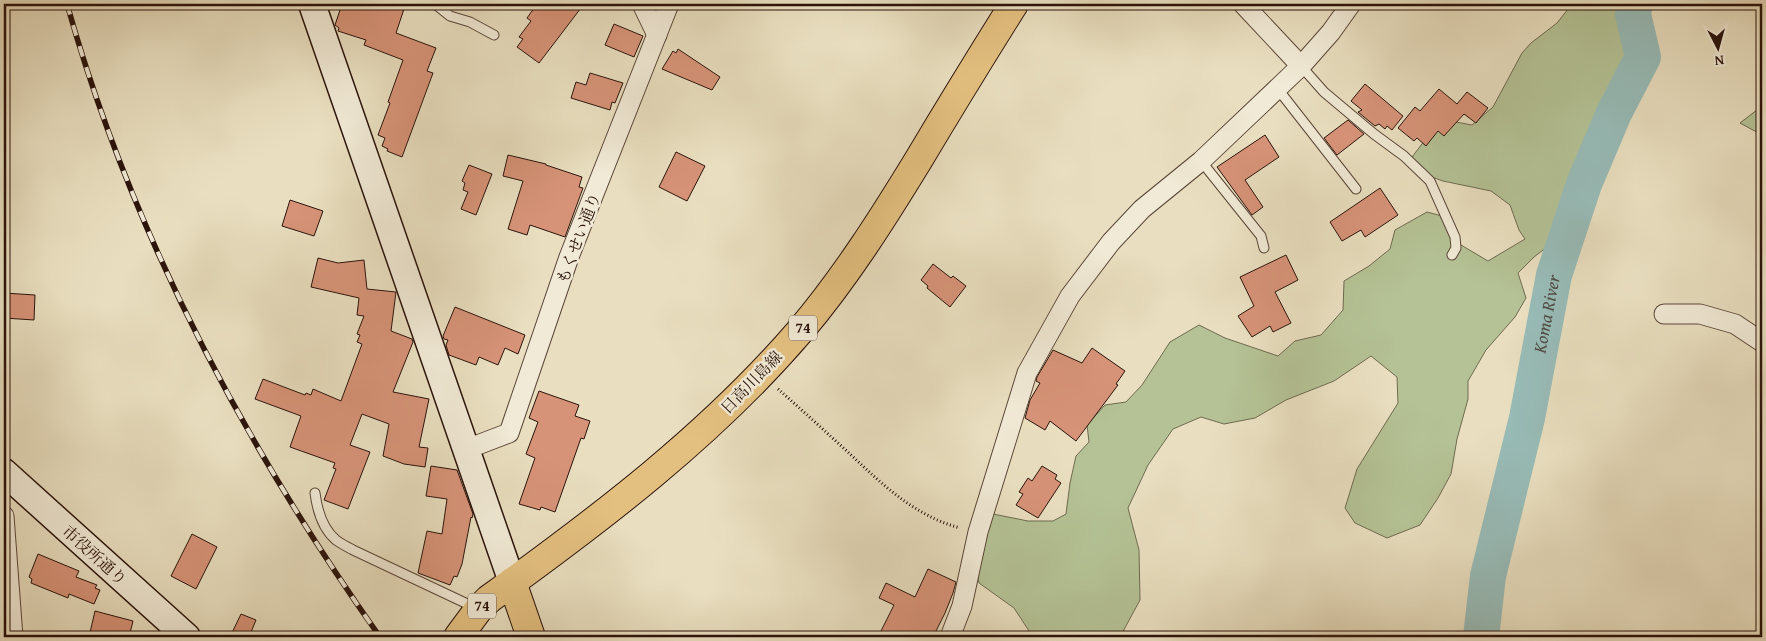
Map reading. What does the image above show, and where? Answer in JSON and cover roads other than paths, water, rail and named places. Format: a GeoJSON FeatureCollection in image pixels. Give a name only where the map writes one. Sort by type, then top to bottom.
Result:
{"type":"FeatureCollection","features":[{"type":"Feature","properties":{"kind":"main road","name":"日高川島線"},"geometry":{"type":"LineString","coordinates":[[458,637],[478,610],[489,599],[588,527],[667,462],[742,395],[801,330],[848,268],[890,206],[1014,4]]}},
{"type":"Feature","properties":{"kind":"main road","name":"74"},"geometry":{"type":"LineString","coordinates":[[512,582],[531,637]]}},
{"type":"Feature","properties":{"kind":"street"},"geometry":{"type":"LineString","coordinates":[[312,4],[512,582]]}},
{"type":"Feature","properties":{"kind":"street"},"geometry":{"type":"LineString","coordinates":[[642,4],[657,35]]}},
{"type":"Feature","properties":{"kind":"street","name":"もくせい通り"},"geometry":{"type":"LineString","coordinates":[[467,448],[509,433],[569,257],[669,4]]}},
{"type":"Feature","properties":{"kind":"street"},"geometry":{"type":"LineString","coordinates":[[1243,4],[1301,66]]}},
{"type":"Feature","properties":{"kind":"street"},"geometry":{"type":"LineString","coordinates":[[950,637],[962,606],[978,532],[1027,373],[1070,296],[1112,242],[1142,209],[1201,161],[1301,66],[1331,32],[1351,4]]}},
{"type":"Feature","properties":{"kind":"street"},"geometry":{"type":"LineString","coordinates":[[1664,314],[1700,314],[1735,324],[1762,342]]}},
{"type":"Feature","properties":{"kind":"street","name":"市役所通り"},"geometry":{"type":"LineString","coordinates":[[4,472],[187,637]]}},
{"type":"Feature","properties":{"kind":"street"},"geometry":{"type":"LineString","coordinates":[[4,516],[13,637]]}},
{"type":"Feature","properties":{"kind":"lane"},"geometry":{"type":"LineString","coordinates":[[435,4],[450,16],[470,22],[494,35]]}},
{"type":"Feature","properties":{"kind":"lane"},"geometry":{"type":"LineString","coordinates":[[1301,66],[1324,92],[1374,134],[1404,156],[1430,181],[1455,237],[1456,248],[1452,256]]}},
{"type":"Feature","properties":{"kind":"lane"},"geometry":{"type":"LineString","coordinates":[[1277,88],[1356,188]]}},
{"type":"Feature","properties":{"kind":"lane"},"geometry":{"type":"LineString","coordinates":[[1201,161],[1261,236],[1264,248]]}},
{"type":"Feature","properties":{"kind":"lane"},"geometry":{"type":"LineString","coordinates":[[315,493],[317,507],[326,528],[336,540],[478,610]]}},
{"type":"Feature","properties":{"kind":"waterway","name":"Koma River"},"geometry":{"type":"LineString","coordinates":[[1481,637],[1488,576],[1527,418],[1554,275],[1584,184],[1614,113],[1643,57],[1633,14],[1635,4]]}},
{"type":"Feature","properties":{"kind":"railway"},"geometry":{"type":"LineString","coordinates":[[67,4],[93,88],[124,172],[158,253],[196,334],[238,412],[283,489],[330,564],[380,637]]}}]}
